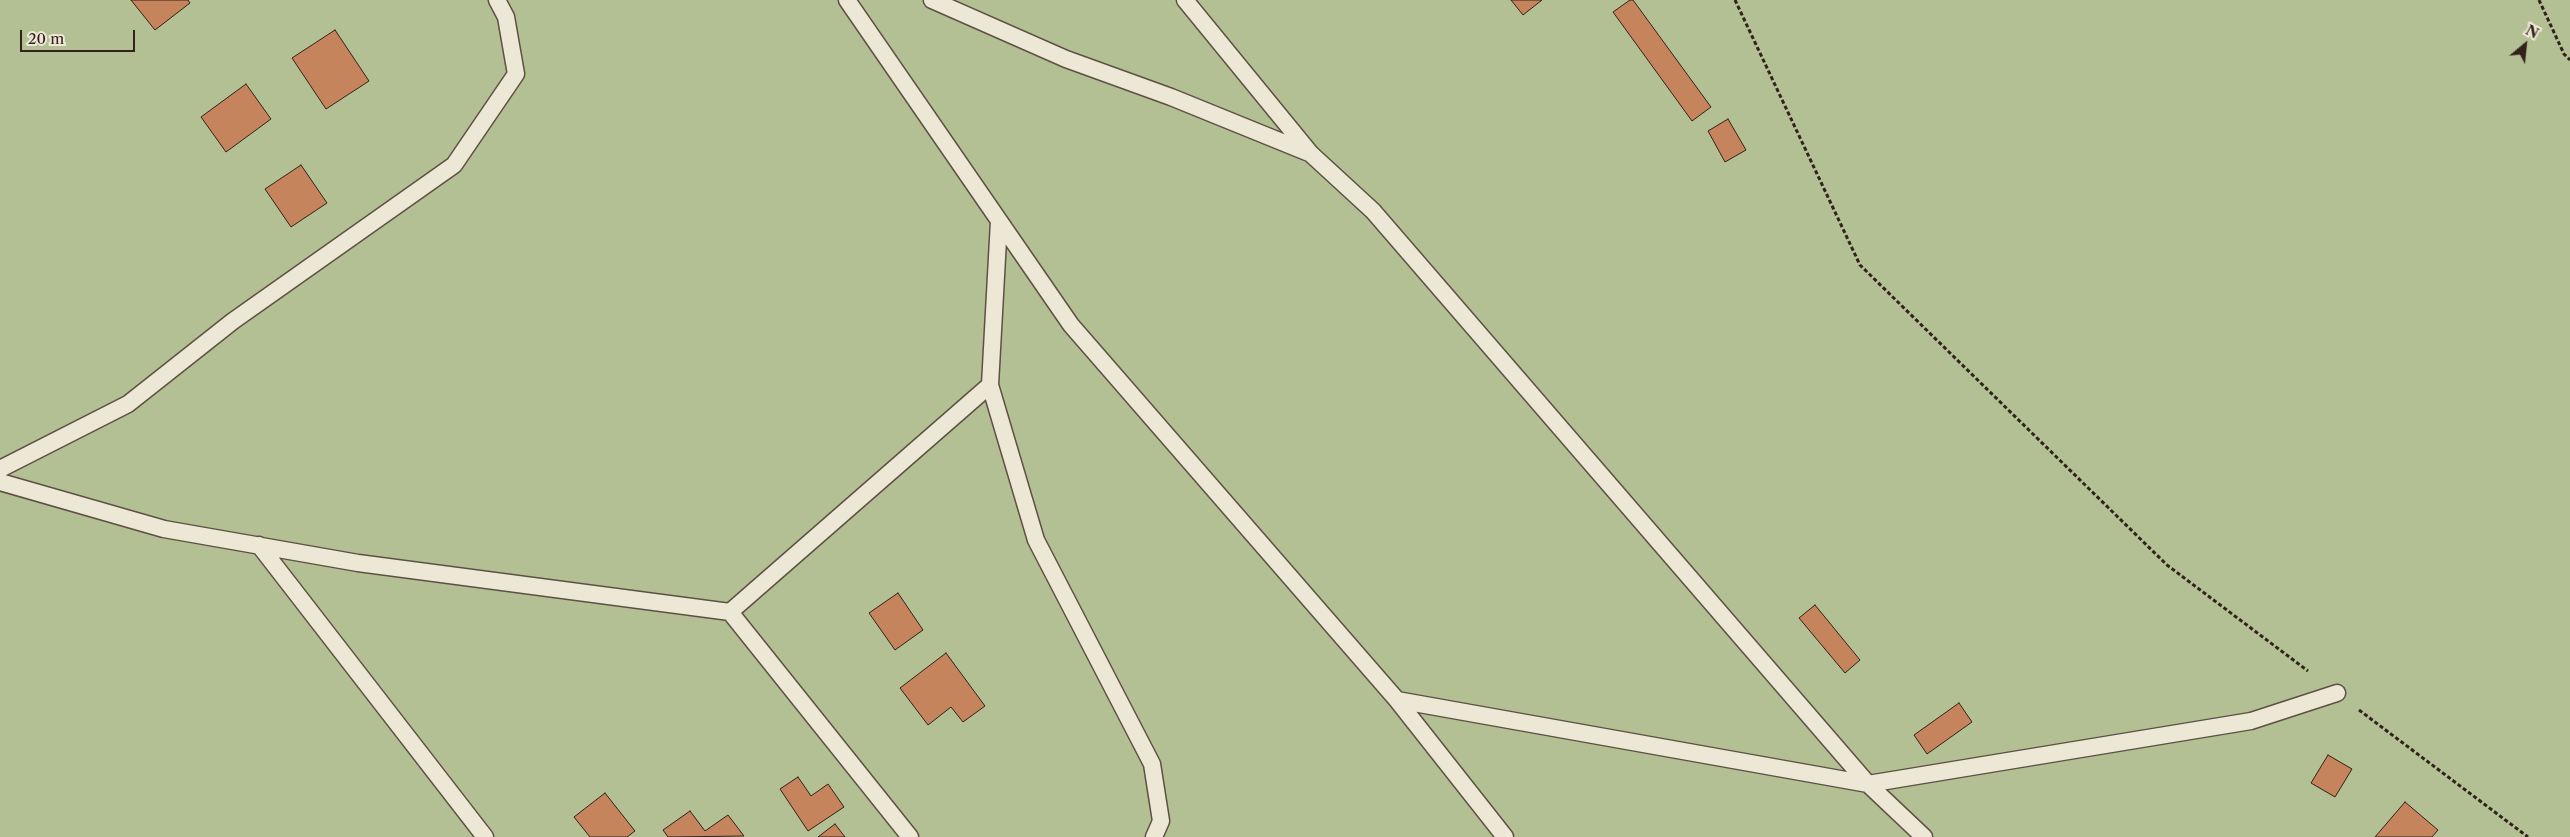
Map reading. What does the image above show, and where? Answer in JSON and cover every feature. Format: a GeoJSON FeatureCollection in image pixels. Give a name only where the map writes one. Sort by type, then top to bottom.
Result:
{"type":"FeatureCollection","features":[{"type":"Feature","properties":{"kind":"lane"},"geometry":{"type":"LineString","coordinates":[[0,469],[128,404],[233,321],[454,165],[516,74],[506,17],[497,0]]}},
{"type":"Feature","properties":{"kind":"lane"},"geometry":{"type":"LineString","coordinates":[[847,0],[1071,325],[1397,700],[1506,837]]}},
{"type":"Feature","properties":{"kind":"lane"},"geometry":{"type":"LineString","coordinates":[[932,0],[1066,59],[1170,97],[1311,154]]}},
{"type":"Feature","properties":{"kind":"lane"},"geometry":{"type":"LineString","coordinates":[[1185,0],[1311,154],[1373,211],[1868,784],[1924,837]]}},
{"type":"Feature","properties":{"kind":"lane"},"geometry":{"type":"LineString","coordinates":[[999,221],[990,385],[1036,540],[1152,764],[1161,821],[1154,837]]}},
{"type":"Feature","properties":{"kind":"lane"},"geometry":{"type":"LineString","coordinates":[[730,612],[990,385]]}},
{"type":"Feature","properties":{"kind":"lane"},"geometry":{"type":"LineString","coordinates":[[0,482],[164,529],[259,544],[358,563],[730,612],[910,837]]}},
{"type":"Feature","properties":{"kind":"lane"},"geometry":{"type":"LineString","coordinates":[[259,544],[486,837]]}},
{"type":"Feature","properties":{"kind":"lane"},"geometry":{"type":"LineString","coordinates":[[1397,700],[1868,784],[2251,720],[2336,693]]}},
{"type":"Feature","properties":{"kind":"path"},"geometry":{"type":"LineString","coordinates":[[1735,0],[1860,265],[2168,565],[2528,837]]}},
{"type":"Feature","properties":{"kind":"path"},"geometry":{"type":"LineString","coordinates":[[2540,0],[2564,54],[2570,60]]}},
{"type":"Feature","properties":{"kind":"green space"},"geometry":{"type":"Polygon","coordinates":[[[0,0],[2570,0],[2570,837],[0,837],[0,0]]]}},
{"type":"Feature","properties":{"kind":"building"},"geometry":{"type":"Polygon","coordinates":[[[131,0],[188,0],[190,3],[155,30],[131,0]]]}},
{"type":"Feature","properties":{"kind":"building"},"geometry":{"type":"Polygon","coordinates":[[[1511,0],[1542,0],[1523,15],[1511,0]]]}},
{"type":"Feature","properties":{"kind":"building"},"geometry":{"type":"Polygon","coordinates":[[[1630,0],[1633,0],[1711,107],[1692,121],[1613,12],[1630,0]]]}},
{"type":"Feature","properties":{"kind":"building"},"geometry":{"type":"Polygon","coordinates":[[[335,30],[369,81],[326,109],[292,58],[335,30]]]}},
{"type":"Feature","properties":{"kind":"building"},"geometry":{"type":"Polygon","coordinates":[[[246,84],[271,119],[226,152],[201,117],[246,84]]]}},
{"type":"Feature","properties":{"kind":"building"},"geometry":{"type":"Polygon","coordinates":[[[1728,119],[1746,150],[1725,162],[1708,131],[1728,119]]]}},
{"type":"Feature","properties":{"kind":"building"},"geometry":{"type":"Polygon","coordinates":[[[301,165],[327,203],[291,227],[265,189],[301,165]]]}},
{"type":"Feature","properties":{"kind":"building"},"geometry":{"type":"Polygon","coordinates":[[[898,593],[923,630],[895,650],[869,613],[898,593]]]}},
{"type":"Feature","properties":{"kind":"building"},"geometry":{"type":"Polygon","coordinates":[[[1815,605],[1860,660],[1845,673],[1799,618],[1815,605]]]}},
{"type":"Feature","properties":{"kind":"building"},"geometry":{"type":"Polygon","coordinates":[[[946,653],[985,706],[963,722],[951,707],[928,725],[900,688],[946,653]]]}},
{"type":"Feature","properties":{"kind":"building"},"geometry":{"type":"Polygon","coordinates":[[[1959,703],[1972,722],[1927,754],[1914,735],[1959,703]]]}},
{"type":"Feature","properties":{"kind":"building"},"geometry":{"type":"Polygon","coordinates":[[[2328,755],[2352,769],[2335,797],[2311,783],[2328,755]]]}},
{"type":"Feature","properties":{"kind":"building"},"geometry":{"type":"Polygon","coordinates":[[[798,777],[811,796],[828,784],[844,807],[808,831],[780,789],[798,777]]]}},
{"type":"Feature","properties":{"kind":"building"},"geometry":{"type":"Polygon","coordinates":[[[605,793],[635,831],[627,837],[590,837],[574,817],[605,793]]]}},
{"type":"Feature","properties":{"kind":"building"},"geometry":{"type":"Polygon","coordinates":[[[2405,802],[2438,830],[2432,837],[2375,837],[2405,802]]]}},
{"type":"Feature","properties":{"kind":"building"},"geometry":{"type":"Polygon","coordinates":[[[690,811],[705,831],[728,815],[744,836],[668,837],[663,830],[690,811]]]}},
{"type":"Feature","properties":{"kind":"building"},"geometry":{"type":"Polygon","coordinates":[[[835,824],[845,837],[818,837],[835,824]]]}}]}
